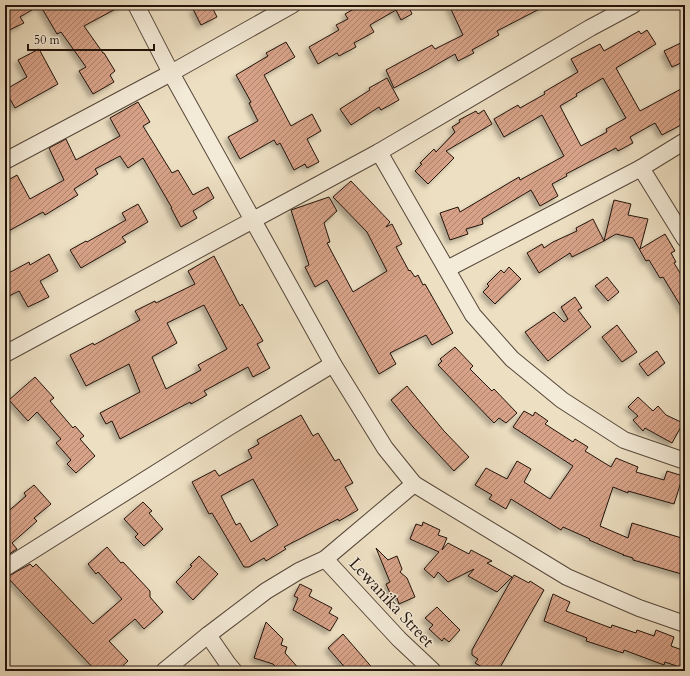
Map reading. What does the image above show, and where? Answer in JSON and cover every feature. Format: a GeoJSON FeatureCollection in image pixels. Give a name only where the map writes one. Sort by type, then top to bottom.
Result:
{"type":"FeatureCollection","features":[{"type":"Feature","properties":{"kind":"street"},"geometry":{"type":"LineString","coordinates":[[136,5],[171,73],[333,364],[385,448],[414,484],[567,576],[639,608],[685,624]]}},
{"type":"Feature","properties":{"kind":"street"},"geometry":{"type":"LineString","coordinates":[[5,161],[171,73],[292,5]]}},
{"type":"Feature","properties":{"kind":"street"},"geometry":{"type":"LineString","coordinates":[[5,354],[379,152],[590,28],[633,5]]}},
{"type":"Feature","properties":{"kind":"street"},"geometry":{"type":"LineString","coordinates":[[447,268],[641,168],[685,141]]}},
{"type":"Feature","properties":{"kind":"street"},"geometry":{"type":"LineString","coordinates":[[379,152],[473,315],[512,359],[562,400],[624,440],[685,462]]}},
{"type":"Feature","properties":{"kind":"street"},"geometry":{"type":"LineString","coordinates":[[641,168],[685,239]]}},
{"type":"Feature","properties":{"kind":"street"},"geometry":{"type":"LineString","coordinates":[[5,568],[229,427],[333,364]]}},
{"type":"Feature","properties":{"kind":"street"},"geometry":{"type":"LineString","coordinates":[[164,671],[266,591],[298,571],[325,559],[414,484]]}},
{"type":"Feature","properties":{"kind":"street","name":"Lewanika Street"},"geometry":{"type":"LineString","coordinates":[[325,559],[399,640],[433,671]]}},
{"type":"Feature","properties":{"kind":"street"},"geometry":{"type":"LineString","coordinates":[[208,635],[234,671]]}},
{"type":"Feature","properties":{"kind":"building"},"geometry":{"type":"Polygon","coordinates":[[[5,5],[40,5],[20,17],[24,23],[5,32],[5,5]]]}},
{"type":"Feature","properties":{"kind":"building"},"geometry":{"type":"Polygon","coordinates":[[[40,5],[123,5],[84,26],[115,71],[110,75],[114,82],[93,94],[79,71],[86,67],[61,32],[57,34],[40,5]]]}},
{"type":"Feature","properties":{"kind":"building"},"geometry":{"type":"Polygon","coordinates":[[[201,5],[211,5],[217,17],[201,25],[193,9],[201,5]]]}},
{"type":"Feature","properties":{"kind":"building"},"geometry":{"type":"Polygon","coordinates":[[[361,5],[408,5],[412,14],[401,20],[396,10],[370,25],[374,32],[354,43],[356,47],[339,56],[337,53],[318,64],[309,47],[339,30],[336,25],[348,19],[345,14],[361,5]]]}},
{"type":"Feature","properties":{"kind":"building"},"geometry":{"type":"Polygon","coordinates":[[[449,5],[547,5],[497,31],[499,35],[472,50],[474,53],[458,61],[455,54],[394,88],[386,70],[432,45],[435,49],[463,35],[449,5]]]}},
{"type":"Feature","properties":{"kind":"building"},"geometry":{"type":"Polygon","coordinates":[[[647,30],[656,44],[616,68],[640,111],[681,89],[685,97],[685,116],[680,118],[681,125],[662,135],[655,123],[630,137],[633,143],[618,151],[616,148],[566,174],[567,176],[552,184],[558,196],[540,206],[531,190],[482,219],[483,224],[466,229],[468,234],[450,240],[440,213],[458,207],[460,212],[519,177],[520,180],[564,156],[542,115],[504,137],[494,119],[518,105],[520,108],[545,94],[544,92],[578,72],[571,59],[600,44],[604,51],[639,31],[641,34],[647,30]],[[603,78],[576,94],[577,96],[560,106],[581,146],[607,132],[606,129],[626,118],[603,78]]]}},
{"type":"Feature","properties":{"kind":"building"},"geometry":{"type":"Polygon","coordinates":[[[685,41],[685,61],[672,67],[664,51],[685,41]]]}},
{"type":"Feature","properties":{"kind":"building"},"geometry":{"type":"Polygon","coordinates":[[[286,42],[295,57],[264,75],[291,126],[312,114],[321,131],[307,139],[319,162],[307,168],[305,164],[294,170],[280,143],[277,145],[274,140],[240,159],[228,137],[258,121],[249,103],[251,102],[236,75],[268,56],[266,53],[286,42]]]}},
{"type":"Feature","properties":{"kind":"building"},"geometry":{"type":"Polygon","coordinates":[[[39,49],[58,84],[15,108],[5,90],[27,77],[18,60],[39,49]]]}},
{"type":"Feature","properties":{"kind":"building"},"geometry":{"type":"Polygon","coordinates":[[[387,78],[399,100],[381,110],[379,107],[351,125],[340,109],[370,90],[369,88],[387,78]]]}},
{"type":"Feature","properties":{"kind":"building"},"geometry":{"type":"Polygon","coordinates":[[[138,102],[150,122],[143,126],[172,173],[178,170],[193,195],[208,187],[214,198],[193,211],[197,218],[181,227],[172,208],[143,158],[128,168],[120,156],[95,169],[98,174],[74,189],[78,195],[45,215],[43,212],[5,233],[5,182],[17,175],[30,199],[64,180],[49,148],[66,139],[76,160],[120,136],[110,118],[138,102]]]}},
{"type":"Feature","properties":{"kind":"building"},"geometry":{"type":"Polygon","coordinates":[[[484,110],[492,124],[446,151],[454,158],[428,184],[415,171],[422,164],[420,163],[434,149],[436,152],[455,132],[452,127],[460,122],[459,120],[476,111],[478,114],[484,110]]]}},
{"type":"Feature","properties":{"kind":"building"},"geometry":{"type":"Polygon","coordinates":[[[351,181],[390,222],[386,227],[392,224],[402,244],[396,247],[409,271],[410,270],[415,277],[418,275],[423,285],[425,284],[453,333],[432,345],[426,335],[390,353],[396,364],[379,374],[327,280],[315,287],[305,267],[309,265],[291,210],[329,197],[337,211],[324,223],[330,242],[327,243],[353,292],[387,271],[367,232],[333,197],[351,181]]]}},
{"type":"Feature","properties":{"kind":"building"},"geometry":{"type":"Polygon","coordinates":[[[614,200],[631,204],[628,215],[648,219],[640,249],[665,234],[675,251],[671,253],[676,262],[674,263],[685,281],[685,313],[663,277],[660,278],[649,260],[646,261],[633,238],[616,234],[604,241],[614,200]]]}},
{"type":"Feature","properties":{"kind":"building"},"geometry":{"type":"Polygon","coordinates":[[[138,204],[148,222],[122,237],[126,242],[81,268],[70,250],[126,220],[122,213],[138,204]]]}},
{"type":"Feature","properties":{"kind":"building"},"geometry":{"type":"Polygon","coordinates":[[[593,219],[604,241],[572,257],[570,253],[539,273],[527,253],[542,244],[544,248],[553,242],[577,231],[576,228],[593,219]]]}},
{"type":"Feature","properties":{"kind":"building"},"geometry":{"type":"Polygon","coordinates":[[[49,254],[58,271],[40,281],[49,297],[28,307],[19,291],[5,298],[5,275],[29,262],[30,265],[49,254]]]}},
{"type":"Feature","properties":{"kind":"building"},"geometry":{"type":"Polygon","coordinates":[[[214,256],[240,306],[242,304],[263,341],[257,344],[270,368],[253,377],[248,367],[204,391],[207,395],[191,404],[190,402],[120,439],[112,421],[106,424],[100,413],[140,392],[129,364],[86,386],[70,355],[93,343],[94,345],[140,320],[135,311],[155,301],[156,303],[195,284],[188,271],[214,256]],[[204,305],[167,323],[177,343],[152,357],[166,389],[201,370],[198,365],[227,349],[204,305]]]}},
{"type":"Feature","properties":{"kind":"building"},"geometry":{"type":"Polygon","coordinates":[[[509,267],[521,279],[495,304],[483,292],[489,286],[487,284],[501,270],[504,273],[509,267]]]}},
{"type":"Feature","properties":{"kind":"building"},"geometry":{"type":"Polygon","coordinates":[[[607,277],[619,292],[608,301],[595,286],[607,277]]]}},
{"type":"Feature","properties":{"kind":"building"},"geometry":{"type":"Polygon","coordinates":[[[575,297],[582,308],[578,310],[591,327],[548,361],[525,332],[554,312],[564,322],[568,319],[561,307],[575,297]]]}},
{"type":"Feature","properties":{"kind":"building"},"geometry":{"type":"Polygon","coordinates":[[[617,325],[637,352],[622,362],[602,337],[617,325]]]}},
{"type":"Feature","properties":{"kind":"building"},"geometry":{"type":"Polygon","coordinates":[[[455,347],[473,366],[470,369],[492,391],[494,389],[517,413],[506,423],[499,418],[494,423],[438,365],[442,361],[440,359],[455,347]]]}},
{"type":"Feature","properties":{"kind":"building"},"geometry":{"type":"Polygon","coordinates":[[[657,351],[665,363],[648,376],[639,364],[657,351]]]}},
{"type":"Feature","properties":{"kind":"building"},"geometry":{"type":"Polygon","coordinates":[[[35,377],[54,398],[50,401],[73,428],[75,426],[84,436],[80,439],[95,456],[76,473],[67,464],[71,460],[56,443],[61,439],[37,412],[28,421],[9,400],[35,377]]]}},
{"type":"Feature","properties":{"kind":"building"},"geometry":{"type":"Polygon","coordinates":[[[407,386],[444,431],[469,457],[454,471],[413,427],[391,400],[407,386]]]}},
{"type":"Feature","properties":{"kind":"building"},"geometry":{"type":"Polygon","coordinates":[[[638,397],[653,411],[658,406],[666,415],[683,423],[672,443],[645,428],[643,431],[633,420],[638,416],[628,407],[638,397]]]}},
{"type":"Feature","properties":{"kind":"building"},"geometry":{"type":"Polygon","coordinates":[[[524,411],[533,416],[535,412],[548,421],[545,424],[573,442],[575,439],[588,447],[585,451],[611,467],[616,458],[638,467],[636,472],[664,480],[667,471],[683,476],[674,504],[628,491],[628,493],[613,487],[600,526],[628,538],[632,523],[685,539],[685,575],[633,560],[633,558],[589,540],[590,539],[563,527],[561,530],[511,499],[506,509],[489,499],[492,495],[475,485],[486,468],[507,479],[517,461],[531,469],[524,482],[550,499],[573,466],[513,427],[524,411]]]}},
{"type":"Feature","properties":{"kind":"building"},"geometry":{"type":"Polygon","coordinates":[[[301,415],[313,436],[318,433],[335,461],[339,459],[353,483],[345,487],[358,510],[339,521],[338,519],[284,547],[286,549],[266,561],[264,558],[249,567],[244,567],[212,513],[209,514],[192,482],[215,470],[219,476],[252,458],[248,450],[259,444],[257,440],[301,415]],[[253,479],[221,496],[236,525],[240,523],[251,542],[278,525],[253,479]]]}},
{"type":"Feature","properties":{"kind":"building"},"geometry":{"type":"Polygon","coordinates":[[[34,485],[51,504],[34,518],[37,521],[12,543],[17,549],[5,557],[5,514],[26,496],[24,493],[34,485]]]}},
{"type":"Feature","properties":{"kind":"building"},"geometry":{"type":"Polygon","coordinates":[[[143,502],[152,511],[149,513],[163,529],[144,546],[135,537],[138,534],[124,519],[143,502]]]}},
{"type":"Feature","properties":{"kind":"building"},"geometry":{"type":"Polygon","coordinates":[[[423,522],[440,530],[438,535],[447,538],[442,550],[448,543],[469,554],[471,550],[492,561],[487,563],[512,577],[497,592],[468,576],[474,569],[448,582],[438,572],[434,578],[424,569],[439,552],[410,539],[416,524],[422,526],[423,522]]]}},
{"type":"Feature","properties":{"kind":"building"},"geometry":{"type":"Polygon","coordinates":[[[107,547],[150,591],[150,597],[163,612],[144,629],[135,619],[109,641],[128,661],[117,671],[96,671],[7,577],[30,564],[33,567],[36,564],[93,624],[122,599],[98,572],[96,574],[88,564],[107,547]]]}},
{"type":"Feature","properties":{"kind":"building"},"geometry":{"type":"Polygon","coordinates":[[[376,548],[388,560],[397,556],[402,569],[400,572],[407,578],[415,597],[399,604],[397,598],[393,600],[386,584],[390,582],[376,548]]]}},
{"type":"Feature","properties":{"kind":"building"},"geometry":{"type":"Polygon","coordinates":[[[199,556],[218,574],[193,600],[176,582],[192,566],[190,565],[199,556]]]}},
{"type":"Feature","properties":{"kind":"building"},"geometry":{"type":"Polygon","coordinates":[[[514,575],[529,583],[530,581],[544,590],[498,671],[489,671],[475,663],[478,659],[472,655],[472,650],[514,575]]]}},
{"type":"Feature","properties":{"kind":"building"},"geometry":{"type":"Polygon","coordinates":[[[300,584],[312,590],[309,596],[332,608],[329,613],[338,618],[330,631],[293,610],[298,598],[294,596],[300,584]]]}},
{"type":"Feature","properties":{"kind":"building"},"geometry":{"type":"Polygon","coordinates":[[[553,594],[570,602],[566,611],[611,628],[612,625],[636,633],[637,630],[654,636],[656,630],[674,637],[671,646],[685,651],[685,669],[665,662],[664,665],[624,650],[623,653],[586,641],[587,638],[544,621],[553,594]]]}},
{"type":"Feature","properties":{"kind":"building"},"geometry":{"type":"Polygon","coordinates":[[[437,607],[460,630],[449,642],[444,638],[442,641],[429,629],[433,625],[425,618],[437,607]]]}},
{"type":"Feature","properties":{"kind":"building"},"geometry":{"type":"Polygon","coordinates":[[[266,622],[283,639],[281,645],[287,647],[285,653],[301,671],[280,671],[273,664],[254,658],[266,622]]]}},
{"type":"Feature","properties":{"kind":"building"},"geometry":{"type":"Polygon","coordinates":[[[343,634],[375,671],[348,671],[328,648],[343,634]]]}}]}
